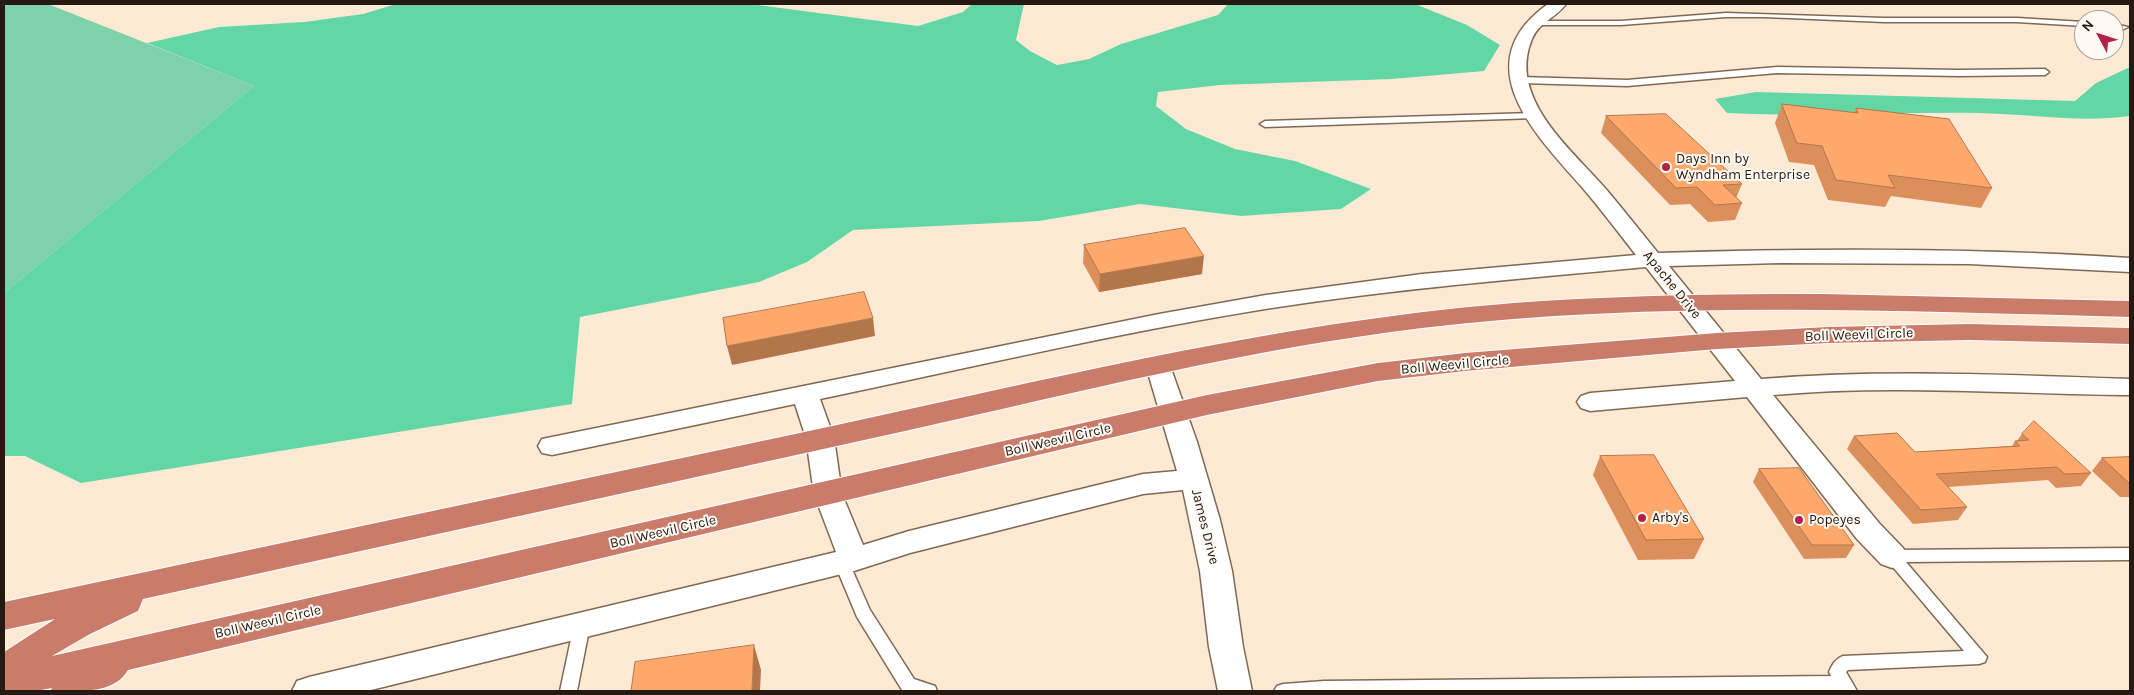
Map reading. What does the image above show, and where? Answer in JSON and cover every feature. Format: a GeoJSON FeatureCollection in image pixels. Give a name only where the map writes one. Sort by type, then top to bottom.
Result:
{"type":"FeatureCollection","features":[{"type":"Feature","properties":{"kind":"highway"},"geometry":{"type":"LineString","coordinates":[[4,616],[1159,366],[1424,319],[1541,308],[1685,302],[1846,301],[2130,310]]}},
{"type":"Feature","properties":{"kind":"highway","name":"Boll Weevil Circle"},"geometry":{"type":"LineString","coordinates":[[4,683],[828,494],[1174,412],[1378,372],[1465,362],[1716,341],[1828,335],[1970,332],[2130,336]]}},
{"type":"Feature","properties":{"kind":"highway"},"geometry":{"type":"LineString","coordinates":[[4,674],[20,658],[63,630],[173,580]]}},
{"type":"Feature","properties":{"kind":"highway"},"geometry":{"type":"LineString","coordinates":[[69,691],[135,653]]}},
{"type":"Feature","properties":{"kind":"street","name":"Apache Drive"},"geometry":{"type":"LineString","coordinates":[[1558,4],[1534,23],[1519,50],[1520,80],[1532,116],[1602,196],[1868,531],[1892,556]]}},
{"type":"Feature","properties":{"kind":"street"},"geometry":{"type":"LineString","coordinates":[[552,446],[1159,321],[1266,302],[1422,281],[1652,260],[1780,256],[1905,256],[2130,265]]}},
{"type":"Feature","properties":{"kind":"street","name":"James Drive"},"geometry":{"type":"LineString","coordinates":[[1159,366],[1194,479],[1216,570],[1226,661],[1235,691]]}},
{"type":"Feature","properties":{"kind":"street"},"geometry":{"type":"LineString","coordinates":[[1590,402],[1822,382],[1966,382],[2130,386]]}},
{"type":"Feature","properties":{"kind":"street"},"geometry":{"type":"LineString","coordinates":[[805,394],[820,438],[828,494],[848,560]]}},
{"type":"Feature","properties":{"kind":"street"},"geometry":{"type":"LineString","coordinates":[[309,691],[372,684],[582,625],[848,560],[909,542],[1143,484],[1194,479]]}},
{"type":"Feature","properties":{"kind":"lane"},"geometry":{"type":"LineString","coordinates":[[1534,23],[1622,23],[1764,14],[1884,20],[2017,20],[2074,23]]}},
{"type":"Feature","properties":{"kind":"lane"},"geometry":{"type":"LineString","coordinates":[[1520,80],[1627,83],[1777,70],[1958,73],[2045,72]]}},
{"type":"Feature","properties":{"kind":"lane"},"geometry":{"type":"LineString","coordinates":[[1265,124],[1532,116]]}},
{"type":"Feature","properties":{"kind":"lane"},"geometry":{"type":"LineString","coordinates":[[1892,556],[2130,554]]}},
{"type":"Feature","properties":{"kind":"lane"},"geometry":{"type":"LineString","coordinates":[[1846,687],[1836,672],[1843,663],[1979,657],[1892,556]]}},
{"type":"Feature","properties":{"kind":"lane"},"geometry":{"type":"LineString","coordinates":[[848,560],[863,612],[908,685],[929,691]]}},
{"type":"Feature","properties":{"kind":"lane"},"geometry":{"type":"LineString","coordinates":[[568,691],[582,625]]}},
{"type":"Feature","properties":{"kind":"lane"},"geometry":{"type":"LineString","coordinates":[[1282,691],[1846,687]]}},
{"type":"Feature","properties":{"kind":"green space"},"geometry":{"type":"Polygon","coordinates":[[[4,4],[48,4],[254,86],[4,293],[4,4]]]}},
{"type":"Feature","properties":{"kind":"green space"},"geometry":{"type":"Polygon","coordinates":[[[396,4],[750,4],[918,26],[963,12],[972,4],[1024,4],[1016,40],[1030,51],[1057,65],[1089,59],[1121,44],[1218,15],[1228,4],[1415,4],[1467,25],[1500,45],[1484,71],[1392,79],[1220,85],[1158,92],[1156,106],[1186,129],[1235,149],[1295,161],[1371,189],[1341,209],[1241,216],[1140,204],[1039,221],[853,230],[807,262],[759,282],[580,317],[572,404],[81,483],[25,456],[4,456],[4,293],[254,86],[147,43],[219,27],[304,22],[363,14],[396,4]]]}},
{"type":"Feature","properties":{"kind":"green space"},"geometry":{"type":"Polygon","coordinates":[[[2130,67],[2130,116],[2111,118],[2092,119],[1978,113],[1790,115],[1727,113],[1715,99],[1756,92],[2075,101],[2096,83],[2130,67]]]}},
{"type":"Feature","properties":{"kind":"building"},"geometry":{"type":"Polygon","coordinates":[[[1782,104],[1858,113],[1856,108],[1949,119],[1992,188],[1888,175],[1895,188],[1836,180],[1822,146],[1797,143],[1782,104]]]}},
{"type":"Feature","properties":{"kind":"building"},"geometry":{"type":"Polygon","coordinates":[[[1666,114],[1742,184],[1723,185],[1742,203],[1715,205],[1697,187],[1676,188],[1606,116],[1666,114]]]}},
{"type":"Feature","properties":{"kind":"building"},"geometry":{"type":"Polygon","coordinates":[[[1185,228],[1204,256],[1100,274],[1084,245],[1185,228]]]}},
{"type":"Feature","properties":{"kind":"building"},"geometry":{"type":"Polygon","coordinates":[[[864,292],[873,318],[727,346],[723,318],[864,292]]]}},
{"type":"Feature","properties":{"kind":"building"},"geometry":{"type":"Polygon","coordinates":[[[2034,421],[2091,473],[2065,474],[2057,467],[1936,474],[1967,507],[1921,510],[1854,436],[1897,433],[1915,452],[2020,446],[2015,441],[2029,440],[2022,434],[2034,421]]]}},
{"type":"Feature","properties":{"kind":"building"},"geometry":{"type":"Polygon","coordinates":[[[1654,455],[1704,539],[1646,540],[1600,456],[1654,455]]]}},
{"type":"Feature","properties":{"kind":"building"},"geometry":{"type":"Polygon","coordinates":[[[2130,457],[2130,484],[2102,458],[2130,457]]]}},
{"type":"Feature","properties":{"kind":"building"},"geometry":{"type":"Polygon","coordinates":[[[1799,468],[1854,545],[1812,545],[1759,469],[1799,468]]]}},
{"type":"Feature","properties":{"kind":"building"},"geometry":{"type":"Polygon","coordinates":[[[754,645],[752,691],[631,691],[635,662],[754,645]]]}},
{"type":"Feature","properties":{"kind":"place","name":"Days Inn by Wyndham Enterprise"},"geometry":{"type":"Point","coordinates":[1666,167]}},
{"type":"Feature","properties":{"kind":"place","name":"Arby's"},"geometry":{"type":"Point","coordinates":[1642,518]}},
{"type":"Feature","properties":{"kind":"place","name":"Popeyes"},"geometry":{"type":"Point","coordinates":[1799,520]}}]}
